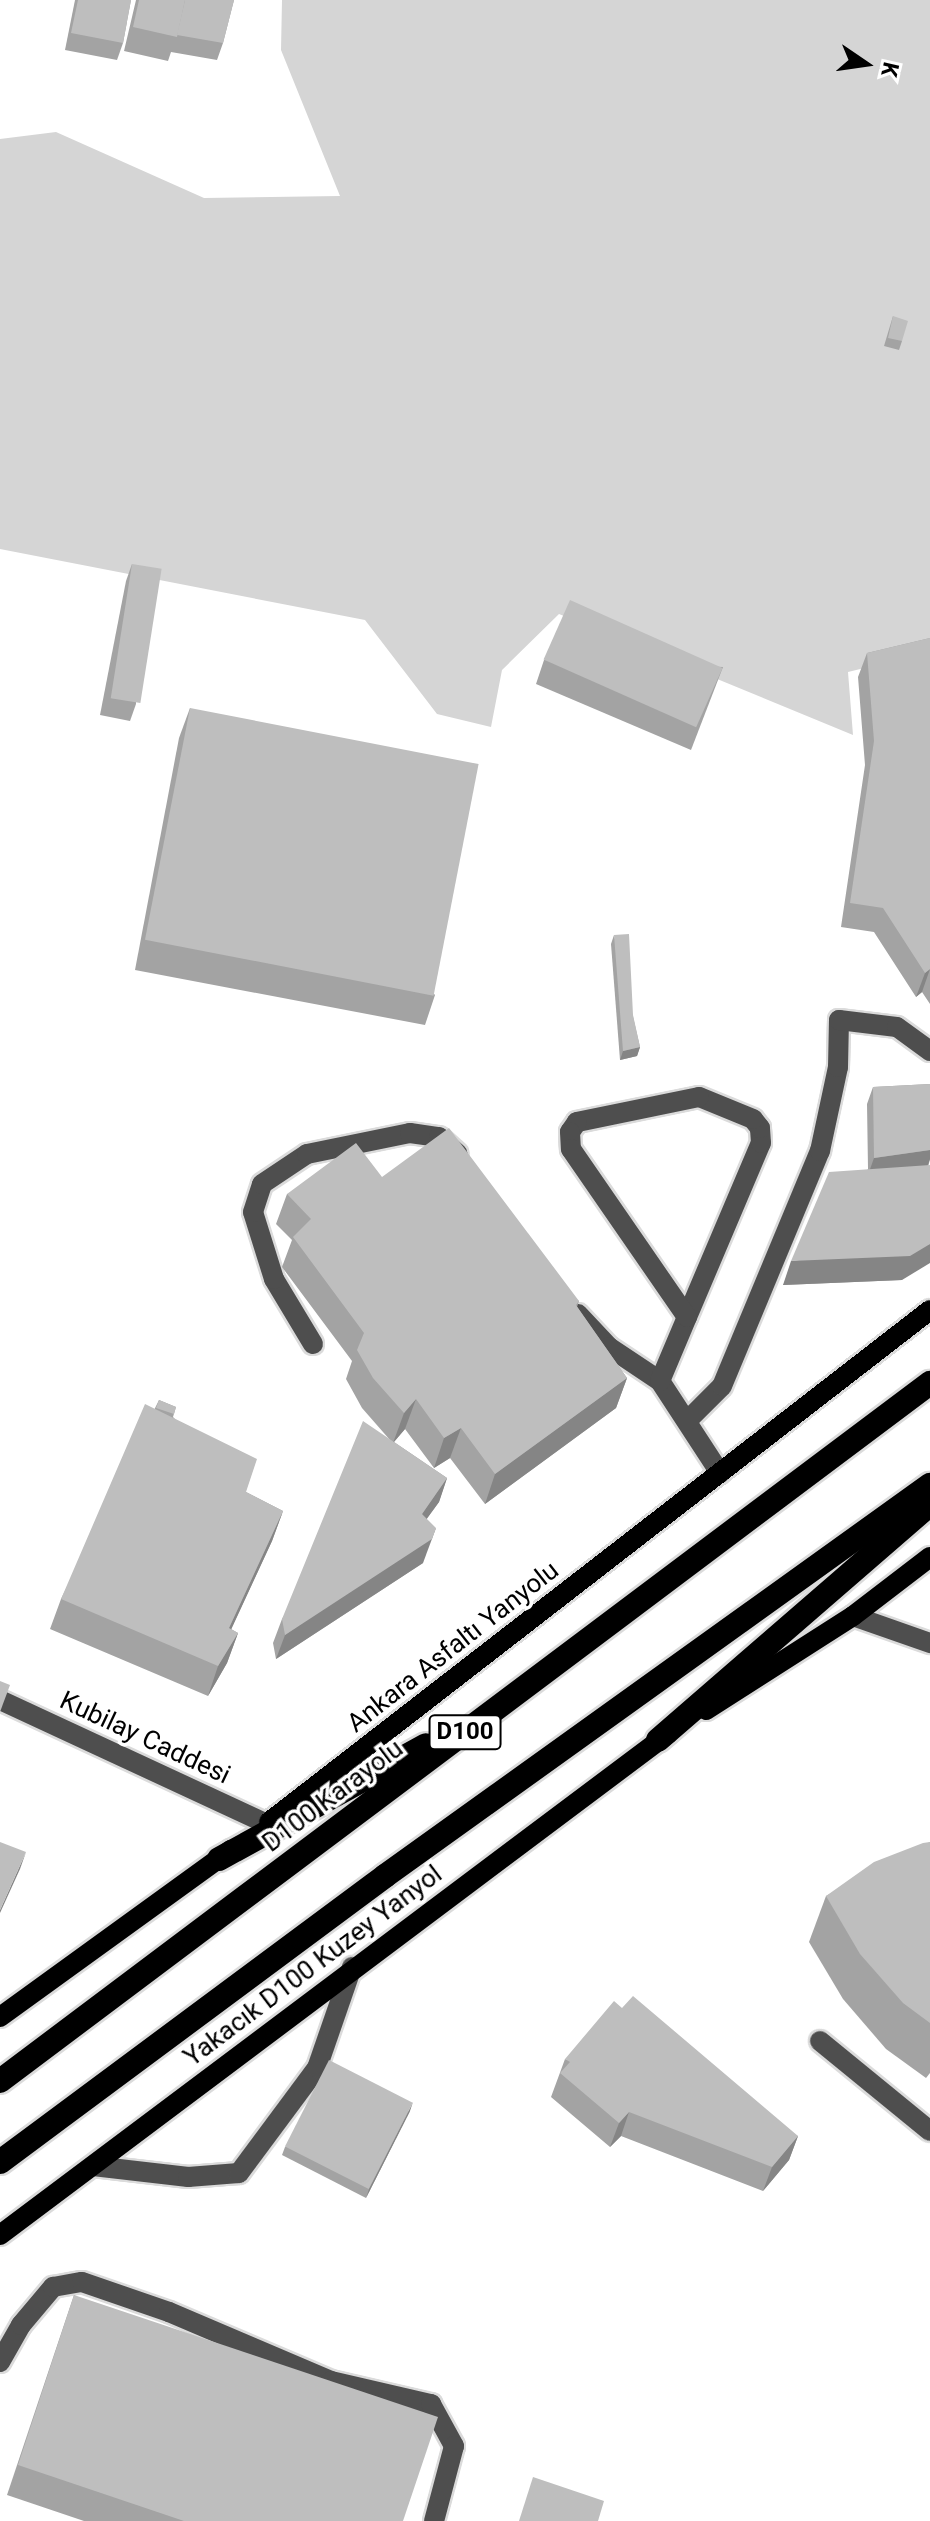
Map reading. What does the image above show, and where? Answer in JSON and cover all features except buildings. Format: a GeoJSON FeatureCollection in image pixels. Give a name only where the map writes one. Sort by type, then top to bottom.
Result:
{"type":"FeatureCollection","features":[{"type":"Feature","properties":{"kind":"highway","name":"D100 Karayolu"},"geometry":{"type":"LineString","coordinates":[[0,2081],[930,1383]]}},
{"type":"Feature","properties":{"kind":"highway","name":"D100"},"geometry":{"type":"LineString","coordinates":[[0,2162],[385,1876],[930,1485]]}},
{"type":"Feature","properties":{"kind":"highway"},"geometry":{"type":"LineString","coordinates":[[658,1740],[930,1504]]}},
{"type":"Feature","properties":{"kind":"highway"},"geometry":{"type":"LineString","coordinates":[[219,1859],[502,1704]]}},
{"type":"Feature","properties":{"kind":"main road","name":"Ankara Asfaltı Yanyolu"},"geometry":{"type":"LineString","coordinates":[[0,2017],[267,1824],[930,1310]]}},
{"type":"Feature","properties":{"kind":"main road"},"geometry":{"type":"LineString","coordinates":[[658,1740],[853,1616],[930,1557]]}},
{"type":"Feature","properties":{"kind":"main road","name":"Yakacık D100 Kuzey Yanyol"},"geometry":{"type":"LineString","coordinates":[[0,2235],[352,1967],[658,1740]]}},
{"type":"Feature","properties":{"kind":"street"},"geometry":{"type":"LineString","coordinates":[[687,1421],[722,1386],[816,1163],[830,1113],[839,1020],[897,1027],[930,1051]]}},
{"type":"Feature","properties":{"kind":"street"},"geometry":{"type":"LineString","coordinates":[[660,1381],[761,1143],[757,1123],[699,1097],[577,1122],[571,1149],[687,1317]]}},
{"type":"Feature","properties":{"kind":"street"},"geometry":{"type":"LineString","coordinates":[[313,1344],[274,1279],[253,1212],[262,1184],[307,1154],[410,1133],[447,1142],[471,1171]]}},
{"type":"Feature","properties":{"kind":"street"},"geometry":{"type":"LineString","coordinates":[[562,1293],[609,1347],[660,1381],[720,1473]]}},
{"type":"Feature","properties":{"kind":"street"},"geometry":{"type":"LineString","coordinates":[[853,1616],[930,1643]]}},
{"type":"Feature","properties":{"kind":"street","name":"Kubilay Caddesi"},"geometry":{"type":"LineString","coordinates":[[0,1700],[267,1824]]}},
{"type":"Feature","properties":{"kind":"street"},"geometry":{"type":"LineString","coordinates":[[93,2166],[188,2177],[239,2173],[317,2068],[352,1967]]}},
{"type":"Feature","properties":{"kind":"street"},"geometry":{"type":"LineString","coordinates":[[820,2041],[930,2131]]}},
{"type":"Feature","properties":{"kind":"street"},"geometry":{"type":"LineString","coordinates":[[0,2362],[21,2325],[53,2287],[82,2282],[169,2312],[331,2381],[431,2404],[454,2446],[434,2521]]}},
{"type":"Feature","properties":{"kind":"shaded area"},"geometry":{"type":"Polygon","coordinates":[[[282,0],[930,0],[930,652],[848,672],[853,735],[559,614],[502,670],[491,727],[437,714],[365,620],[0,549],[0,139],[56,132],[204,198],[340,196],[281,50],[282,0]]]}}]}
